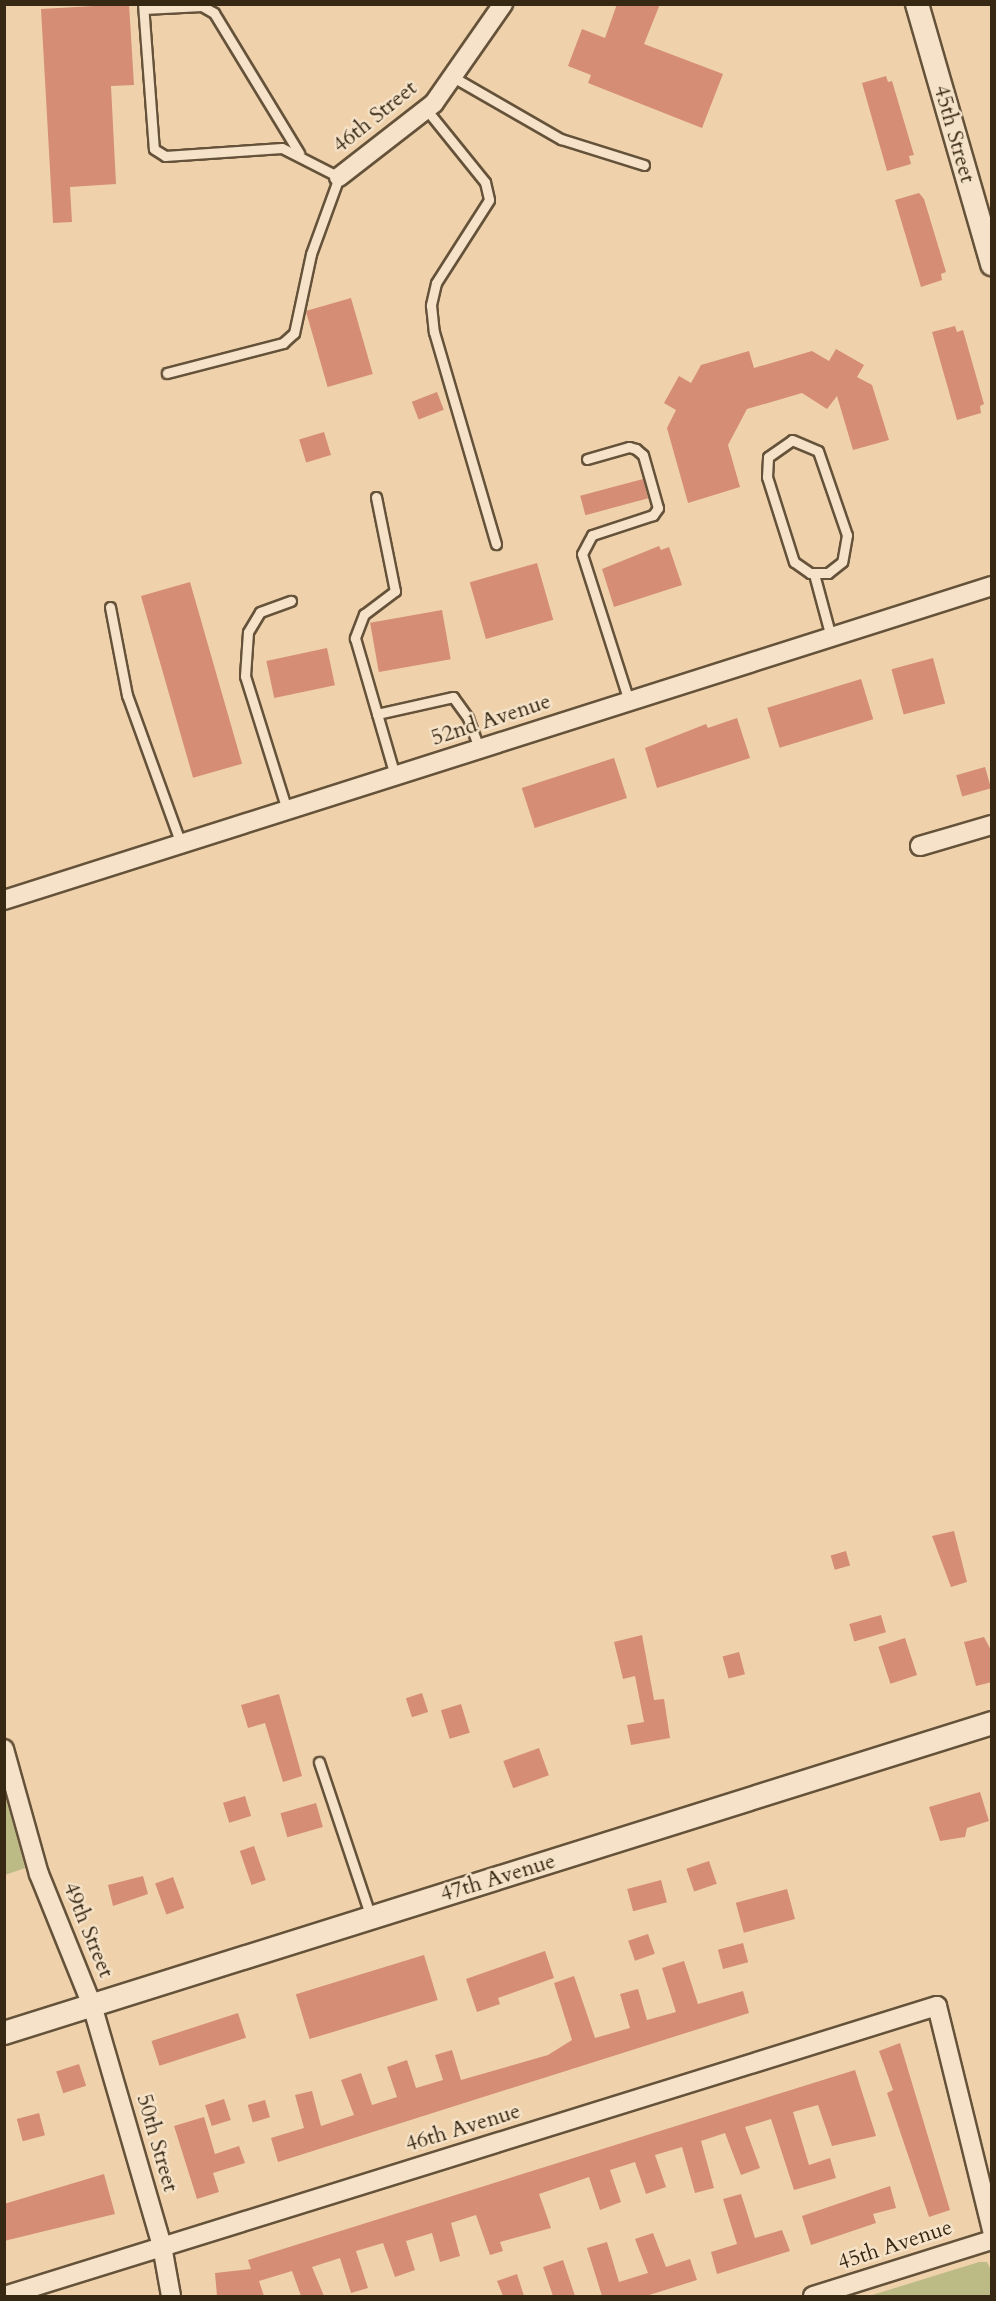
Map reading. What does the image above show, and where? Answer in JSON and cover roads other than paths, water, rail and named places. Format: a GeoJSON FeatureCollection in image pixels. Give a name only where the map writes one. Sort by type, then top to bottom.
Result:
{"type":"FeatureCollection","features":[{"type":"Feature","properties":{"kind":"street","name":"46th Street"},"geometry":{"type":"LineString","coordinates":[[339,177],[426,110],[453,77],[503,4]]}},
{"type":"Feature","properties":{"kind":"street","name":"45th Street"},"geometry":{"type":"LineString","coordinates":[[917,4],[992,264]]}},
{"type":"Feature","properties":{"kind":"street","name":"52nd Avenue"},"geometry":{"type":"LineString","coordinates":[[4,900],[992,586]]}},
{"type":"Feature","properties":{"kind":"street"},"geometry":{"type":"LineString","coordinates":[[920,846],[992,825]]}},
{"type":"Feature","properties":{"kind":"street","name":"47th Avenue"},"geometry":{"type":"LineString","coordinates":[[4,2033],[992,1723]]}},
{"type":"Feature","properties":{"kind":"street","name":"49th Street"},"geometry":{"type":"LineString","coordinates":[[4,1749],[39,1874],[92,2005]]}},
{"type":"Feature","properties":{"kind":"street","name":"50th Street"},"geometry":{"type":"LineString","coordinates":[[92,2005],[162,2246],[171,2296]]}},
{"type":"Feature","properties":{"kind":"street","name":"46th Avenue"},"geometry":{"type":"LineString","coordinates":[[4,2296],[937,2006],[992,2230]]}},
{"type":"Feature","properties":{"kind":"street","name":"45th Avenue"},"geometry":{"type":"LineString","coordinates":[[813,2296],[992,2240]]}},
{"type":"Feature","properties":{"kind":"lane"},"geometry":{"type":"LineString","coordinates":[[167,373],[283,343],[294,333],[311,254],[339,177],[299,153],[282,148],[165,156],[154,149],[144,7],[202,6],[214,13],[299,153]]}},
{"type":"Feature","properties":{"kind":"lane"},"geometry":{"type":"LineString","coordinates":[[453,77],[561,139],[644,165]]}},
{"type":"Feature","properties":{"kind":"lane"},"geometry":{"type":"LineString","coordinates":[[426,110],[485,182],[489,200],[436,283],[431,305],[434,332],[496,544]]}},
{"type":"Feature","properties":{"kind":"lane"},"geometry":{"type":"LineString","coordinates":[[814,574],[828,573],[842,562],[847,535],[818,451],[792,440],[768,457],[767,477],[794,562],[814,574],[831,638]]}},
{"type":"Feature","properties":{"kind":"lane"},"geometry":{"type":"LineString","coordinates":[[587,459],[629,447],[636,449],[643,456],[658,508],[653,515],[592,535],[582,554],[629,702]]}},
{"type":"Feature","properties":{"kind":"lane"},"geometry":{"type":"LineString","coordinates":[[376,497],[395,591],[364,614],[355,638],[395,776]]}},
{"type":"Feature","properties":{"kind":"lane"},"geometry":{"type":"LineString","coordinates":[[287,810],[245,676],[248,632],[260,612],[291,602]]}},
{"type":"Feature","properties":{"kind":"lane"},"geometry":{"type":"LineString","coordinates":[[110,607],[127,695],[181,843]]}},
{"type":"Feature","properties":{"kind":"lane"},"geometry":{"type":"LineString","coordinates":[[377,714],[453,697],[468,717],[478,749]]}},
{"type":"Feature","properties":{"kind":"lane"},"geometry":{"type":"LineString","coordinates":[[319,1762],[371,1917]]}}]}
